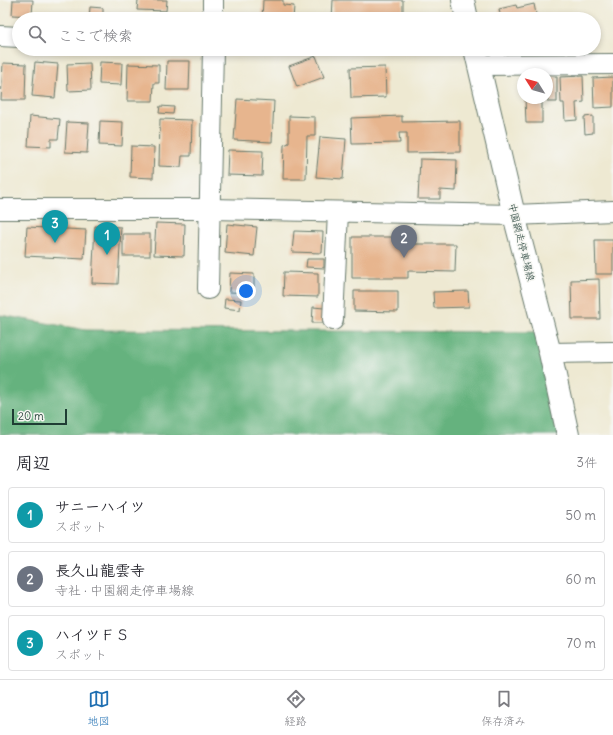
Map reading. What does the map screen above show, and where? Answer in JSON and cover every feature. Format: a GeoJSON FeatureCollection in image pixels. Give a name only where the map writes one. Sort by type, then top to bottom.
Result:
{"type":"FeatureCollection","features":[{"type":"Feature","properties":{"kind":"main road"},"geometry":{"type":"LineString","coordinates":[[462,0],[465,12]]}},
{"type":"Feature","properties":{"kind":"main road","name":"中園網走停車場線"},"geometry":{"type":"LineString","coordinates":[[476,57],[514,215],[550,353],[568,435]]}},
{"type":"Feature","properties":{"kind":"street"},"geometry":{"type":"LineString","coordinates":[[213,0],[213,12]]}},
{"type":"Feature","properties":{"kind":"street"},"geometry":{"type":"LineString","coordinates":[[0,36],[12,37]]}},
{"type":"Feature","properties":{"kind":"street"},"geometry":{"type":"LineString","coordinates":[[208,289],[213,56]]}},
{"type":"Feature","properties":{"kind":"street"},"geometry":{"type":"LineString","coordinates":[[476,57],[613,64]]}},
{"type":"Feature","properties":{"kind":"street"},"geometry":{"type":"LineString","coordinates":[[0,209],[210,209],[514,215],[613,211]]}},
{"type":"Feature","properties":{"kind":"street"},"geometry":{"type":"LineString","coordinates":[[333,320],[338,212]]}},
{"type":"Feature","properties":{"kind":"street"},"geometry":{"type":"LineString","coordinates":[[550,353],[613,352]]}},
{"type":"Feature","properties":{"kind":"green space"},"geometry":{"type":"Polygon","coordinates":[[[0,315],[86,330],[544,332],[568,435],[0,435],[0,315]]]}},
{"type":"Feature","properties":{"kind":"building"},"geometry":{"type":"Polygon","coordinates":[[[13,0],[33,0],[32,12],[12,12],[13,0]]]}},
{"type":"Feature","properties":{"kind":"building"},"geometry":{"type":"Polygon","coordinates":[[[138,0],[167,0],[166,11],[137,10],[138,0]]]}},
{"type":"Feature","properties":{"kind":"building"},"geometry":{"type":"Polygon","coordinates":[[[263,0],[283,0],[283,5],[294,6],[294,12],[262,12],[263,0]]]}},
{"type":"Feature","properties":{"kind":"building"},"geometry":{"type":"Polygon","coordinates":[[[333,0],[403,0],[403,12],[332,12],[333,0]]]}},
{"type":"Feature","properties":{"kind":"building"},"geometry":{"type":"Polygon","coordinates":[[[534,4],[536,12],[500,12],[499,9],[516,5],[517,8],[534,4]]]}},
{"type":"Feature","properties":{"kind":"building"},"geometry":{"type":"Polygon","coordinates":[[[90,7],[103,8],[103,12],[90,12],[90,7]]]}},
{"type":"Feature","properties":{"kind":"building"},"geometry":{"type":"Polygon","coordinates":[[[316,56],[324,77],[297,87],[289,66],[316,56]]]}},
{"type":"Feature","properties":{"kind":"building"},"geometry":{"type":"Polygon","coordinates":[[[167,61],[190,61],[189,90],[166,90],[167,61]]]}},
{"type":"Feature","properties":{"kind":"building"},"geometry":{"type":"Polygon","coordinates":[[[35,62],[58,64],[55,98],[32,96],[35,62]]]}},
{"type":"Feature","properties":{"kind":"building"},"geometry":{"type":"Polygon","coordinates":[[[100,62],[122,63],[121,85],[99,84],[100,62]]]}},
{"type":"Feature","properties":{"kind":"building"},"geometry":{"type":"Polygon","coordinates":[[[3,63],[26,64],[25,100],[1,100],[3,63]]]}},
{"type":"Feature","properties":{"kind":"building"},"geometry":{"type":"Polygon","coordinates":[[[90,63],[91,90],[68,91],[67,64],[90,63]]]}},
{"type":"Feature","properties":{"kind":"building"},"geometry":{"type":"Polygon","coordinates":[[[128,64],[159,65],[159,83],[154,83],[153,101],[127,101],[128,64]]]}},
{"type":"Feature","properties":{"kind":"building"},"geometry":{"type":"Polygon","coordinates":[[[385,67],[386,97],[351,98],[350,68],[385,67]]]}},
{"type":"Feature","properties":{"kind":"building"},"geometry":{"type":"Polygon","coordinates":[[[583,76],[584,102],[576,103],[577,120],[565,121],[564,103],[561,103],[560,77],[583,76]]]}},
{"type":"Feature","properties":{"kind":"building"},"geometry":{"type":"Polygon","coordinates":[[[553,77],[557,77],[557,102],[553,102],[553,77]]]}},
{"type":"Feature","properties":{"kind":"building"},"geometry":{"type":"Polygon","coordinates":[[[613,77],[613,107],[594,108],[593,78],[613,77]]]}},
{"type":"Feature","properties":{"kind":"building"},"geometry":{"type":"Polygon","coordinates":[[[237,99],[274,101],[272,142],[234,140],[237,99]]]}},
{"type":"Feature","properties":{"kind":"building"},"geometry":{"type":"Polygon","coordinates":[[[525,104],[542,104],[542,123],[526,123],[525,104]]]}},
{"type":"Feature","properties":{"kind":"building"},"geometry":{"type":"Polygon","coordinates":[[[160,106],[174,107],[173,114],[159,113],[160,106]]]}},
{"type":"Feature","properties":{"kind":"building"},"geometry":{"type":"Polygon","coordinates":[[[30,116],[60,119],[58,139],[51,139],[51,147],[28,146],[30,116]]]}},
{"type":"Feature","properties":{"kind":"building"},"geometry":{"type":"Polygon","coordinates":[[[289,116],[315,117],[315,136],[307,136],[306,179],[283,179],[284,145],[289,143],[289,116]]]}},
{"type":"Feature","properties":{"kind":"building"},"geometry":{"type":"Polygon","coordinates":[[[402,116],[402,122],[460,121],[460,152],[407,153],[407,133],[399,133],[400,143],[352,144],[351,118],[402,116]]]}},
{"type":"Feature","properties":{"kind":"building"},"geometry":{"type":"Polygon","coordinates":[[[593,116],[593,133],[585,134],[584,117],[593,116]]]}},
{"type":"Feature","properties":{"kind":"building"},"geometry":{"type":"Polygon","coordinates":[[[160,119],[192,120],[191,156],[182,156],[181,167],[159,166],[160,119]]]}},
{"type":"Feature","properties":{"kind":"building"},"geometry":{"type":"Polygon","coordinates":[[[100,121],[123,122],[122,146],[99,145],[100,121]]]}},
{"type":"Feature","properties":{"kind":"building"},"geometry":{"type":"Polygon","coordinates":[[[67,122],[89,123],[87,153],[65,152],[67,122]]]}},
{"type":"Feature","properties":{"kind":"building"},"geometry":{"type":"Polygon","coordinates":[[[320,137],[346,139],[343,179],[316,177],[320,137]]]}},
{"type":"Feature","properties":{"kind":"building"},"geometry":{"type":"Polygon","coordinates":[[[131,146],[154,147],[153,178],[130,177],[131,146]]]}},
{"type":"Feature","properties":{"kind":"building"},"geometry":{"type":"Polygon","coordinates":[[[228,150],[263,151],[262,176],[227,175],[228,150]]]}},
{"type":"Feature","properties":{"kind":"building"},"geometry":{"type":"Polygon","coordinates":[[[420,159],[457,160],[456,191],[440,190],[440,199],[418,199],[420,159]]]}},
{"type":"Feature","properties":{"kind":"building"},"geometry":{"type":"Polygon","coordinates":[[[156,223],[185,224],[184,256],[154,255],[156,223]]]}},
{"type":"Feature","properties":{"kind":"building"},"geometry":{"type":"Polygon","coordinates":[[[227,224],[257,227],[254,256],[225,253],[227,224]]]}},
{"type":"Feature","properties":{"kind":"building"},"geometry":{"type":"Polygon","coordinates":[[[95,226],[121,227],[118,284],[92,283],[95,226]]]}},
{"type":"Feature","properties":{"kind":"building"},"geometry":{"type":"Polygon","coordinates":[[[27,227],[86,230],[84,259],[25,256],[27,227]]]}},
{"type":"Feature","properties":{"kind":"building"},"geometry":{"type":"Polygon","coordinates":[[[294,231],[323,232],[322,253],[292,252],[294,231]]]}},
{"type":"Feature","properties":{"kind":"building"},"geometry":{"type":"Polygon","coordinates":[[[123,234],[150,234],[150,256],[123,256],[123,234]]]}},
{"type":"Feature","properties":{"kind":"building"},"geometry":{"type":"Polygon","coordinates":[[[352,237],[410,237],[411,244],[456,244],[455,272],[408,271],[408,278],[352,278],[352,237]]]}},
{"type":"Feature","properties":{"kind":"building"},"geometry":{"type":"Polygon","coordinates":[[[595,240],[613,240],[613,274],[596,274],[595,240]]]}},
{"type":"Feature","properties":{"kind":"building"},"geometry":{"type":"Polygon","coordinates":[[[307,259],[324,259],[324,268],[306,267],[307,259]]]}},
{"type":"Feature","properties":{"kind":"building"},"geometry":{"type":"Polygon","coordinates":[[[284,272],[318,273],[318,297],[283,296],[284,272]]]}},
{"type":"Feature","properties":{"kind":"building"},"geometry":{"type":"Polygon","coordinates":[[[230,273],[254,274],[254,293],[229,292],[230,273]]]}},
{"type":"Feature","properties":{"kind":"building"},"geometry":{"type":"Polygon","coordinates":[[[599,279],[600,319],[572,319],[571,280],[599,279]]]}},
{"type":"Feature","properties":{"kind":"building"},"geometry":{"type":"Polygon","coordinates":[[[354,291],[398,291],[398,312],[354,311],[354,291]]]}},
{"type":"Feature","properties":{"kind":"building"},"geometry":{"type":"Polygon","coordinates":[[[468,291],[469,307],[434,308],[433,292],[468,291]]]}},
{"type":"Feature","properties":{"kind":"building"},"geometry":{"type":"Polygon","coordinates":[[[225,299],[241,300],[240,310],[224,308],[225,299]]]}},
{"type":"Feature","properties":{"kind":"building"},"geometry":{"type":"Polygon","coordinates":[[[313,307],[324,308],[323,323],[312,323],[313,307]]]}},
{"type":"Feature","properties":{"kind":"place","name":"ハイツＦＳ"},"geometry":{"type":"Point","coordinates":[55,243]}},
{"type":"Feature","properties":{"kind":"place","name":"サニーハイツ"},"geometry":{"type":"Point","coordinates":[107,255]}},
{"type":"Feature","properties":{"kind":"place","name":"長久山龍雲寺"},"geometry":{"type":"Point","coordinates":[404,258]}}]}
